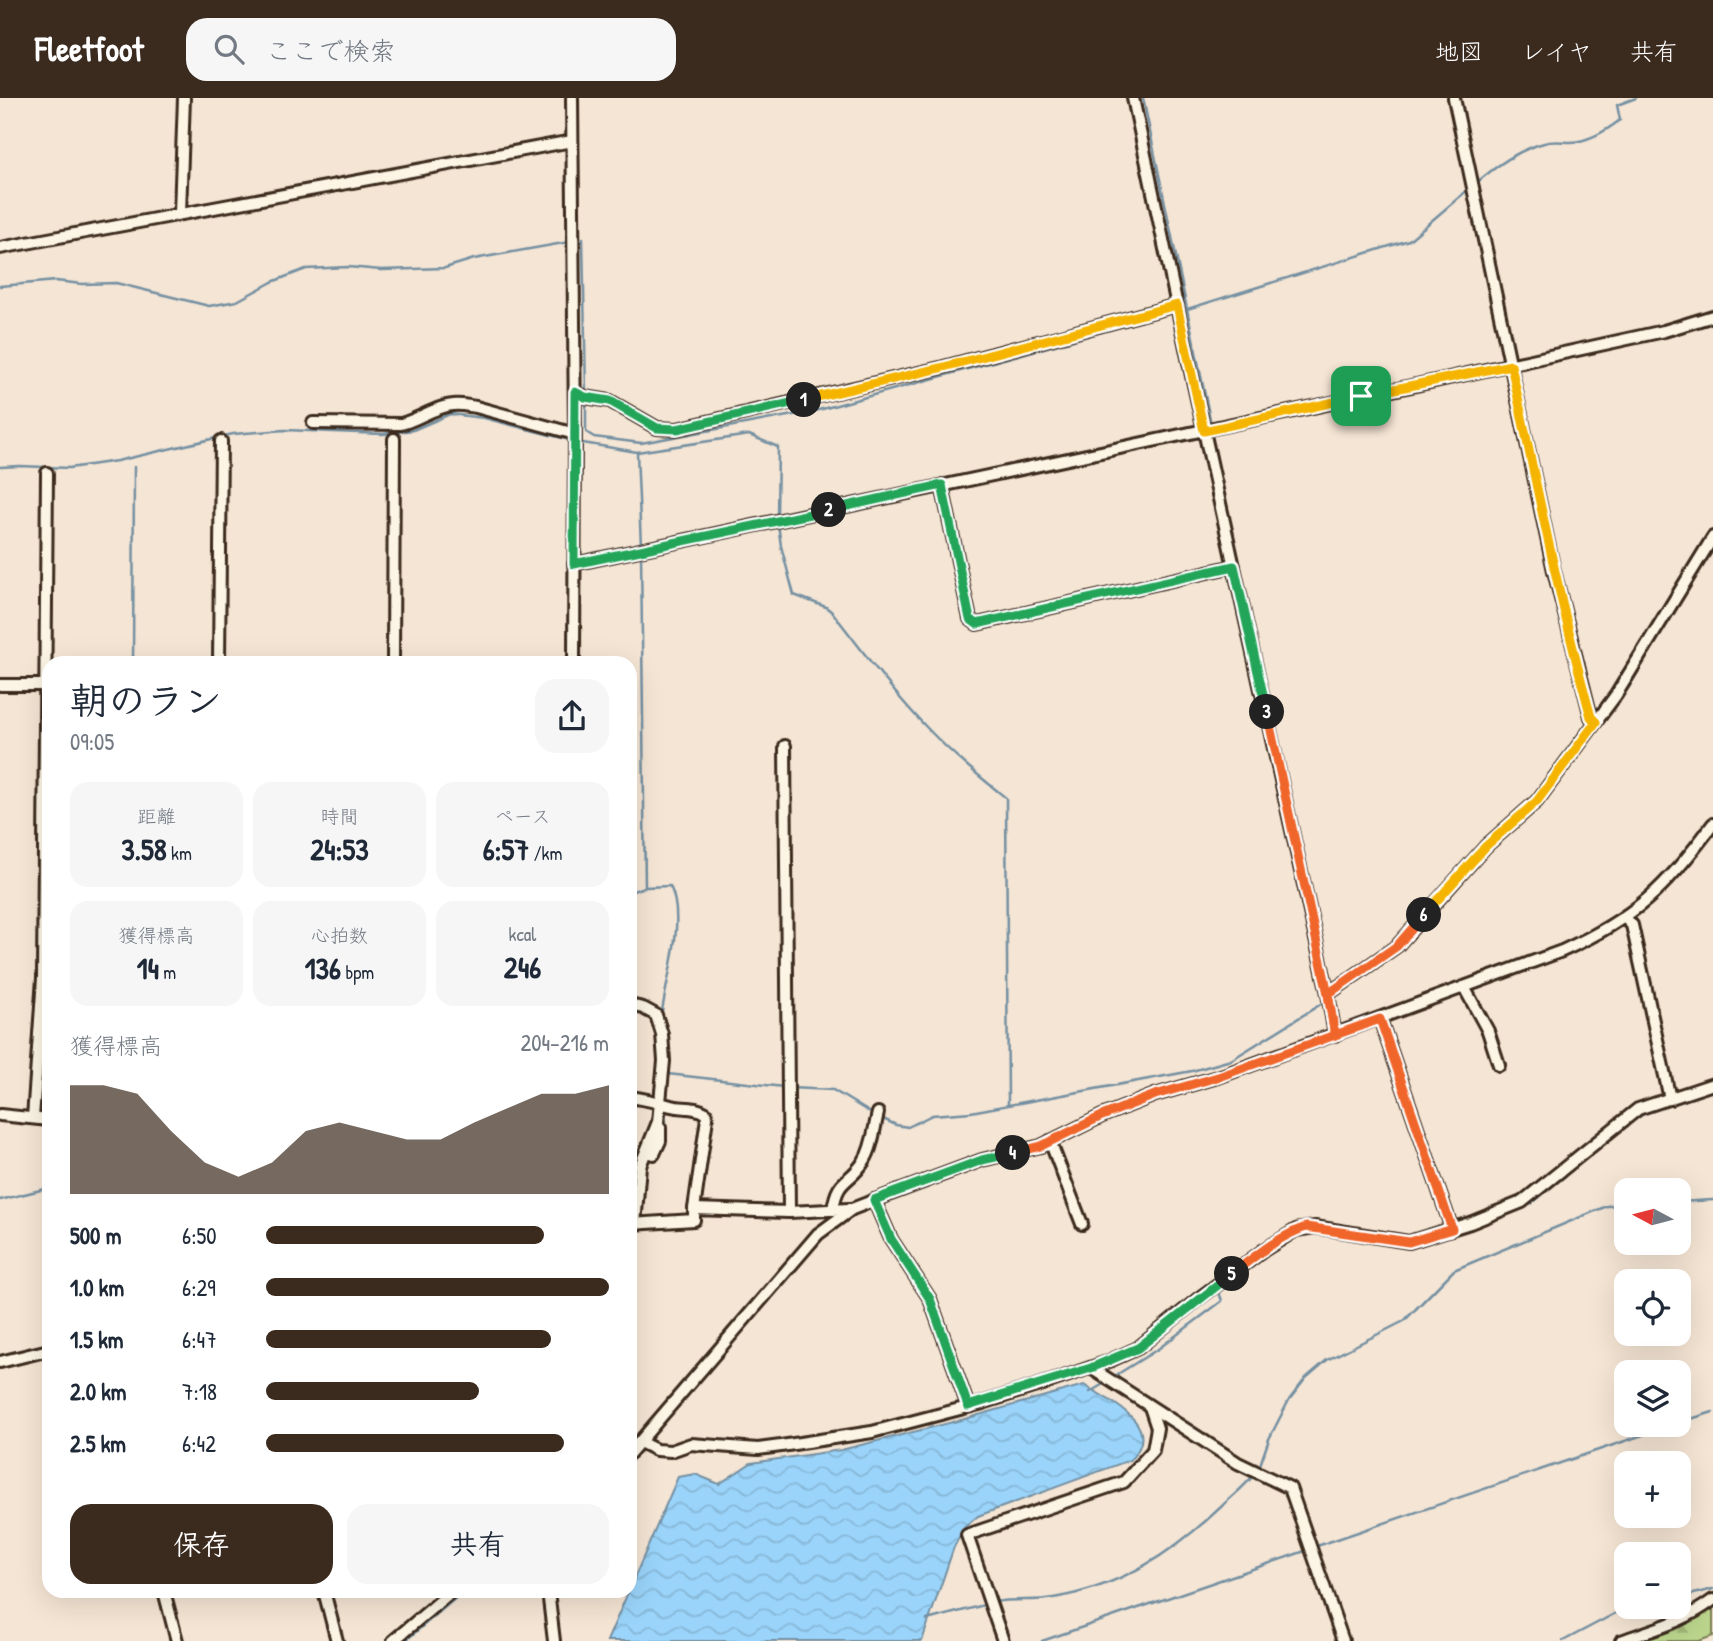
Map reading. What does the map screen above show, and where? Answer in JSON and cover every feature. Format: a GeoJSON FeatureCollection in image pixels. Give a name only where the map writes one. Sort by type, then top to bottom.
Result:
{"type":"FeatureCollection","features":[{"type":"Feature","properties":{"kind":"street"},"geometry":{"type":"LineString","coordinates":[[180,213],[184,98]]}},
{"type":"Feature","properties":{"kind":"street"},"geometry":{"type":"LineString","coordinates":[[572,98],[574,656]]}},
{"type":"Feature","properties":{"kind":"street"},"geometry":{"type":"LineString","coordinates":[[1133,98],[1335,1035]]}},
{"type":"Feature","properties":{"kind":"street"},"geometry":{"type":"LineString","coordinates":[[1454,98],[1557,583],[1591,717],[1596,722]]}},
{"type":"Feature","properties":{"kind":"street"},"geometry":{"type":"LineString","coordinates":[[0,248],[572,141]]}},
{"type":"Feature","properties":{"kind":"street"},"geometry":{"type":"LineString","coordinates":[[575,392],[585,397],[610,401],[657,428],[677,429],[940,368],[1177,305]]}},
{"type":"Feature","properties":{"kind":"street"},"geometry":{"type":"LineString","coordinates":[[574,564],[1511,365],[1664,331],[1713,316]]}},
{"type":"Feature","properties":{"kind":"street"},"geometry":{"type":"LineString","coordinates":[[313,423],[401,424],[450,405],[459,405],[575,434]]}},
{"type":"Feature","properties":{"kind":"street"},"geometry":{"type":"LineString","coordinates":[[393,656],[394,439]]}},
{"type":"Feature","properties":{"kind":"street"},"geometry":{"type":"LineString","coordinates":[[219,656],[220,442]]}},
{"type":"Feature","properties":{"kind":"street"},"geometry":{"type":"LineString","coordinates":[[47,473],[48,656]]}},
{"type":"Feature","properties":{"kind":"street"},"geometry":{"type":"LineString","coordinates":[[942,485],[970,619],[977,624],[1234,566]]}},
{"type":"Feature","properties":{"kind":"street"},"geometry":{"type":"LineString","coordinates":[[1328,994],[1397,946],[1486,846],[1537,801],[1616,695],[1713,537]]}},
{"type":"Feature","properties":{"kind":"street"},"geometry":{"type":"LineString","coordinates":[[0,685],[42,685]]}},
{"type":"Feature","properties":{"kind":"street"},"geometry":{"type":"LineString","coordinates":[[785,746],[789,1212]]}},
{"type":"Feature","properties":{"kind":"street"},"geometry":{"type":"LineString","coordinates":[[637,1445],[818,1234],[852,1209],[982,1160],[1041,1146],[1102,1116],[1155,1095],[1221,1076],[1562,951],[1625,918],[1666,883],[1713,824]]}},
{"type":"Feature","properties":{"kind":"street"},"geometry":{"type":"LineString","coordinates":[[1625,918],[1632,925],[1670,1098]]}},
{"type":"Feature","properties":{"kind":"street"},"geometry":{"type":"LineString","coordinates":[[1464,987],[1488,1031],[1499,1065]]}},
{"type":"Feature","properties":{"kind":"street"},"geometry":{"type":"LineString","coordinates":[[33,1118],[42,992]]}},
{"type":"Feature","properties":{"kind":"street"},"geometry":{"type":"LineString","coordinates":[[637,1007],[656,1014],[662,1034],[664,1061],[658,1122],[640,1166],[637,1191]]}},
{"type":"Feature","properties":{"kind":"street"},"geometry":{"type":"LineString","coordinates":[[1380,1019],[1452,1229]]}},
{"type":"Feature","properties":{"kind":"street"},"geometry":{"type":"LineString","coordinates":[[640,1442],[656,1450],[671,1451],[691,1444],[758,1449],[872,1432],[1091,1368],[1138,1348],[1264,1250],[1296,1230],[1315,1227],[1409,1242],[1452,1229],[1521,1202],[1638,1109],[1710,1085],[1713,1074]]}},
{"type":"Feature","properties":{"kind":"street"},"geometry":{"type":"LineString","coordinates":[[637,1098],[700,1110],[706,1113],[707,1118],[694,1220],[637,1224]]}},
{"type":"Feature","properties":{"kind":"street"},"geometry":{"type":"LineString","coordinates":[[832,1210],[836,1190],[841,1182],[863,1164],[868,1154],[878,1113]]}},
{"type":"Feature","properties":{"kind":"street"},"geometry":{"type":"LineString","coordinates":[[0,1115],[42,1120]]}},
{"type":"Feature","properties":{"kind":"street"},"geometry":{"type":"LineString","coordinates":[[1050,1141],[1082,1224]]}},
{"type":"Feature","properties":{"kind":"street"},"geometry":{"type":"LineString","coordinates":[[874,1200],[891,1239],[930,1299],[968,1406]]}},
{"type":"Feature","properties":{"kind":"street"},"geometry":{"type":"LineString","coordinates":[[694,1209],[789,1212],[852,1209]]}},
{"type":"Feature","properties":{"kind":"street"},"geometry":{"type":"LineString","coordinates":[[0,1362],[42,1352]]}},
{"type":"Feature","properties":{"kind":"street"},"geometry":{"type":"LineString","coordinates":[[1091,1368],[1238,1462],[1290,1488],[1343,1641]]}},
{"type":"Feature","properties":{"kind":"street"},"geometry":{"type":"LineString","coordinates":[[1003,1641],[967,1535],[1124,1482],[1153,1450],[1157,1429],[1150,1407]]}},
{"type":"Feature","properties":{"kind":"street"},"geometry":{"type":"LineString","coordinates":[[166,1598],[177,1641]]}},
{"type":"Feature","properties":{"kind":"street"},"geometry":{"type":"LineString","coordinates":[[326,1598],[337,1641]]}},
{"type":"Feature","properties":{"kind":"street"},"geometry":{"type":"LineString","coordinates":[[393,1641],[444,1598]]}},
{"type":"Feature","properties":{"kind":"street"},"geometry":{"type":"LineString","coordinates":[[549,1598],[554,1641]]}},
{"type":"Feature","properties":{"kind":"street"},"geometry":{"type":"LineString","coordinates":[[1620,1641],[1670,1625],[1697,1613],[1713,1600]]}},
{"type":"Feature","properties":{"kind":"green space"},"geometry":{"type":"Polygon","coordinates":[[[1713,1609],[1713,1636],[1699,1641],[1632,1641],[1682,1624],[1713,1609]]]}},
{"type":"Feature","properties":{"kind":"water"},"geometry":{"type":"Polygon","coordinates":[[[1084,1385],[1130,1415],[1142,1436],[1139,1447],[1130,1460],[978,1516],[964,1528],[954,1547],[922,1641],[607,1641],[626,1598],[637,1598],[637,1572],[678,1477],[695,1474],[719,1484],[751,1463],[841,1450],[1084,1385]]]}},
{"type":"Feature","properties":{"kind":"waterway"},"geometry":{"type":"LineString","coordinates":[[1143,98],[1211,424]]}},
{"type":"Feature","properties":{"kind":"waterway"},"geometry":{"type":"LineString","coordinates":[[1475,184],[1508,159],[1534,146],[1585,140],[1597,135],[1620,120],[1617,105],[1636,98]]}},
{"type":"Feature","properties":{"kind":"waterway"},"geometry":{"type":"LineString","coordinates":[[1181,311],[1409,240],[1470,188]]}},
{"type":"Feature","properties":{"kind":"waterway"},"geometry":{"type":"LineString","coordinates":[[583,238],[586,395]]}},
{"type":"Feature","properties":{"kind":"waterway"},"geometry":{"type":"LineString","coordinates":[[0,286],[56,281],[82,284],[116,283],[209,306],[237,301],[272,282],[306,269],[445,268],[474,259],[569,242]]}},
{"type":"Feature","properties":{"kind":"waterway"},"geometry":{"type":"LineString","coordinates":[[586,402],[586,432],[594,437],[641,443],[815,411],[1175,312]]}},
{"type":"Feature","properties":{"kind":"waterway"},"geometry":{"type":"LineString","coordinates":[[0,467],[69,468],[117,461],[233,434],[285,430],[383,434],[413,430],[450,414],[484,418],[570,440]]}},
{"type":"Feature","properties":{"kind":"waterway"},"geometry":{"type":"LineString","coordinates":[[577,442],[637,452],[749,435],[778,447],[777,517]]}},
{"type":"Feature","properties":{"kind":"waterway"},"geometry":{"type":"LineString","coordinates":[[637,452],[641,546]]}},
{"type":"Feature","properties":{"kind":"waterway"},"geometry":{"type":"LineString","coordinates":[[133,656],[134,467]]}},
{"type":"Feature","properties":{"kind":"waterway"},"geometry":{"type":"LineString","coordinates":[[778,524],[794,595],[826,607],[833,613],[916,716],[957,757],[1006,798],[1008,1104]]}},
{"type":"Feature","properties":{"kind":"waterway"},"geometry":{"type":"LineString","coordinates":[[1701,566],[1713,549]]}},
{"type":"Feature","properties":{"kind":"waterway"},"geometry":{"type":"LineString","coordinates":[[641,552],[645,887],[670,886],[675,900],[676,916],[676,933],[661,1019]]}},
{"type":"Feature","properties":{"kind":"waterway"},"geometry":{"type":"LineString","coordinates":[[1600,725],[1629,687],[1665,626]]}},
{"type":"Feature","properties":{"kind":"waterway"},"geometry":{"type":"LineString","coordinates":[[0,691],[42,692]]}},
{"type":"Feature","properties":{"kind":"waterway"},"geometry":{"type":"LineString","coordinates":[[1505,837],[1539,806]]}},
{"type":"Feature","properties":{"kind":"waterway"},"geometry":{"type":"LineString","coordinates":[[637,890],[645,887]]}},
{"type":"Feature","properties":{"kind":"waterway"},"geometry":{"type":"LineString","coordinates":[[1405,944],[1426,921]]}},
{"type":"Feature","properties":{"kind":"waterway"},"geometry":{"type":"LineString","coordinates":[[1332,998],[1398,951]]}},
{"type":"Feature","properties":{"kind":"waterway"},"geometry":{"type":"LineString","coordinates":[[881,1118],[908,1127],[932,1115],[971,1112],[1192,1071],[1231,1060],[1326,1001]]}},
{"type":"Feature","properties":{"kind":"waterway"},"geometry":{"type":"LineString","coordinates":[[668,1074],[784,1087]]}},
{"type":"Feature","properties":{"kind":"waterway"},"geometry":{"type":"LineString","coordinates":[[790,1088],[833,1090],[874,1115]]}},
{"type":"Feature","properties":{"kind":"waterway"},"geometry":{"type":"LineString","coordinates":[[1476,1226],[1531,1204],[1628,1124],[1644,1114],[1713,1091]]}},
{"type":"Feature","properties":{"kind":"waterway"},"geometry":{"type":"LineString","coordinates":[[665,1129],[666,1108]]}},
{"type":"Feature","properties":{"kind":"waterway"},"geometry":{"type":"LineString","coordinates":[[637,1155],[641,1155]]}},
{"type":"Feature","properties":{"kind":"waterway"},"geometry":{"type":"LineString","coordinates":[[0,1200],[42,1190]]}},
{"type":"Feature","properties":{"kind":"waterway"},"geometry":{"type":"LineString","coordinates":[[1691,1201],[1713,1200]]}},
{"type":"Feature","properties":{"kind":"waterway"},"geometry":{"type":"LineString","coordinates":[[1259,1468],[1269,1439],[1289,1400],[1306,1378],[1327,1360],[1404,1321],[1454,1270],[1607,1206],[1614,1206]]}},
{"type":"Feature","properties":{"kind":"waterway"},"geometry":{"type":"LineString","coordinates":[[1406,1247],[1422,1245],[1467,1230]]}},
{"type":"Feature","properties":{"kind":"waterway"},"geometry":{"type":"LineString","coordinates":[[1309,1233],[1396,1245]]}},
{"type":"Feature","properties":{"kind":"waterway"},"geometry":{"type":"LineString","coordinates":[[1261,1259],[1297,1236]]}},
{"type":"Feature","properties":{"kind":"waterway"},"geometry":{"type":"LineString","coordinates":[[1113,1377],[1158,1349],[1222,1301],[1219,1292],[1244,1271]]}},
{"type":"Feature","properties":{"kind":"waterway"},"geometry":{"type":"LineString","coordinates":[[1090,1392],[1105,1383]]}},
{"type":"Feature","properties":{"kind":"waterway"},"geometry":{"type":"LineString","coordinates":[[1691,1419],[1713,1412]]}},
{"type":"Feature","properties":{"kind":"waterway"},"geometry":{"type":"LineString","coordinates":[[1314,1547],[1637,1437]]}},
{"type":"Feature","properties":{"kind":"waterway"},"geometry":{"type":"LineString","coordinates":[[995,1602],[1039,1600],[1079,1593],[1124,1576],[1144,1566],[1183,1539],[1239,1491],[1255,1473]]}},
{"type":"Feature","properties":{"kind":"waterway"},"geometry":{"type":"LineString","coordinates":[[1042,1641],[1308,1550]]}},
{"type":"Feature","properties":{"kind":"waterway"},"geometry":{"type":"LineString","coordinates":[[1691,1595],[1713,1589]]}},
{"type":"Feature","properties":{"kind":"waterway"},"geometry":{"type":"LineString","coordinates":[[405,1641],[456,1598]]}},
{"type":"Feature","properties":{"kind":"waterway"},"geometry":{"type":"LineString","coordinates":[[927,1620],[988,1604]]}},
{"type":"Feature","properties":{"kind":"waterway"},"geometry":{"type":"LineString","coordinates":[[1563,1641],[1614,1614]]}},
{"type":"Feature","properties":{"kind":"route"},"geometry":{"type":"LineString","coordinates":[[1361,396],[1204,431],[1177,305],[940,368],[677,429],[657,428],[610,401],[585,397],[575,392],[574,564],[730,533],[942,485],[970,619],[977,624],[1234,566],[1335,1035],[1221,1076],[1155,1095],[1102,1116],[1041,1146],[982,1160],[874,1200],[891,1239],[930,1299],[968,1406],[1091,1368],[1138,1348],[1264,1250],[1296,1230],[1315,1227],[1409,1242],[1452,1229],[1380,1019],[1335,1035],[1328,994],[1397,946],[1486,846],[1537,801],[1596,722],[1591,717],[1554,571],[1511,365],[1361,396]]}}]}
